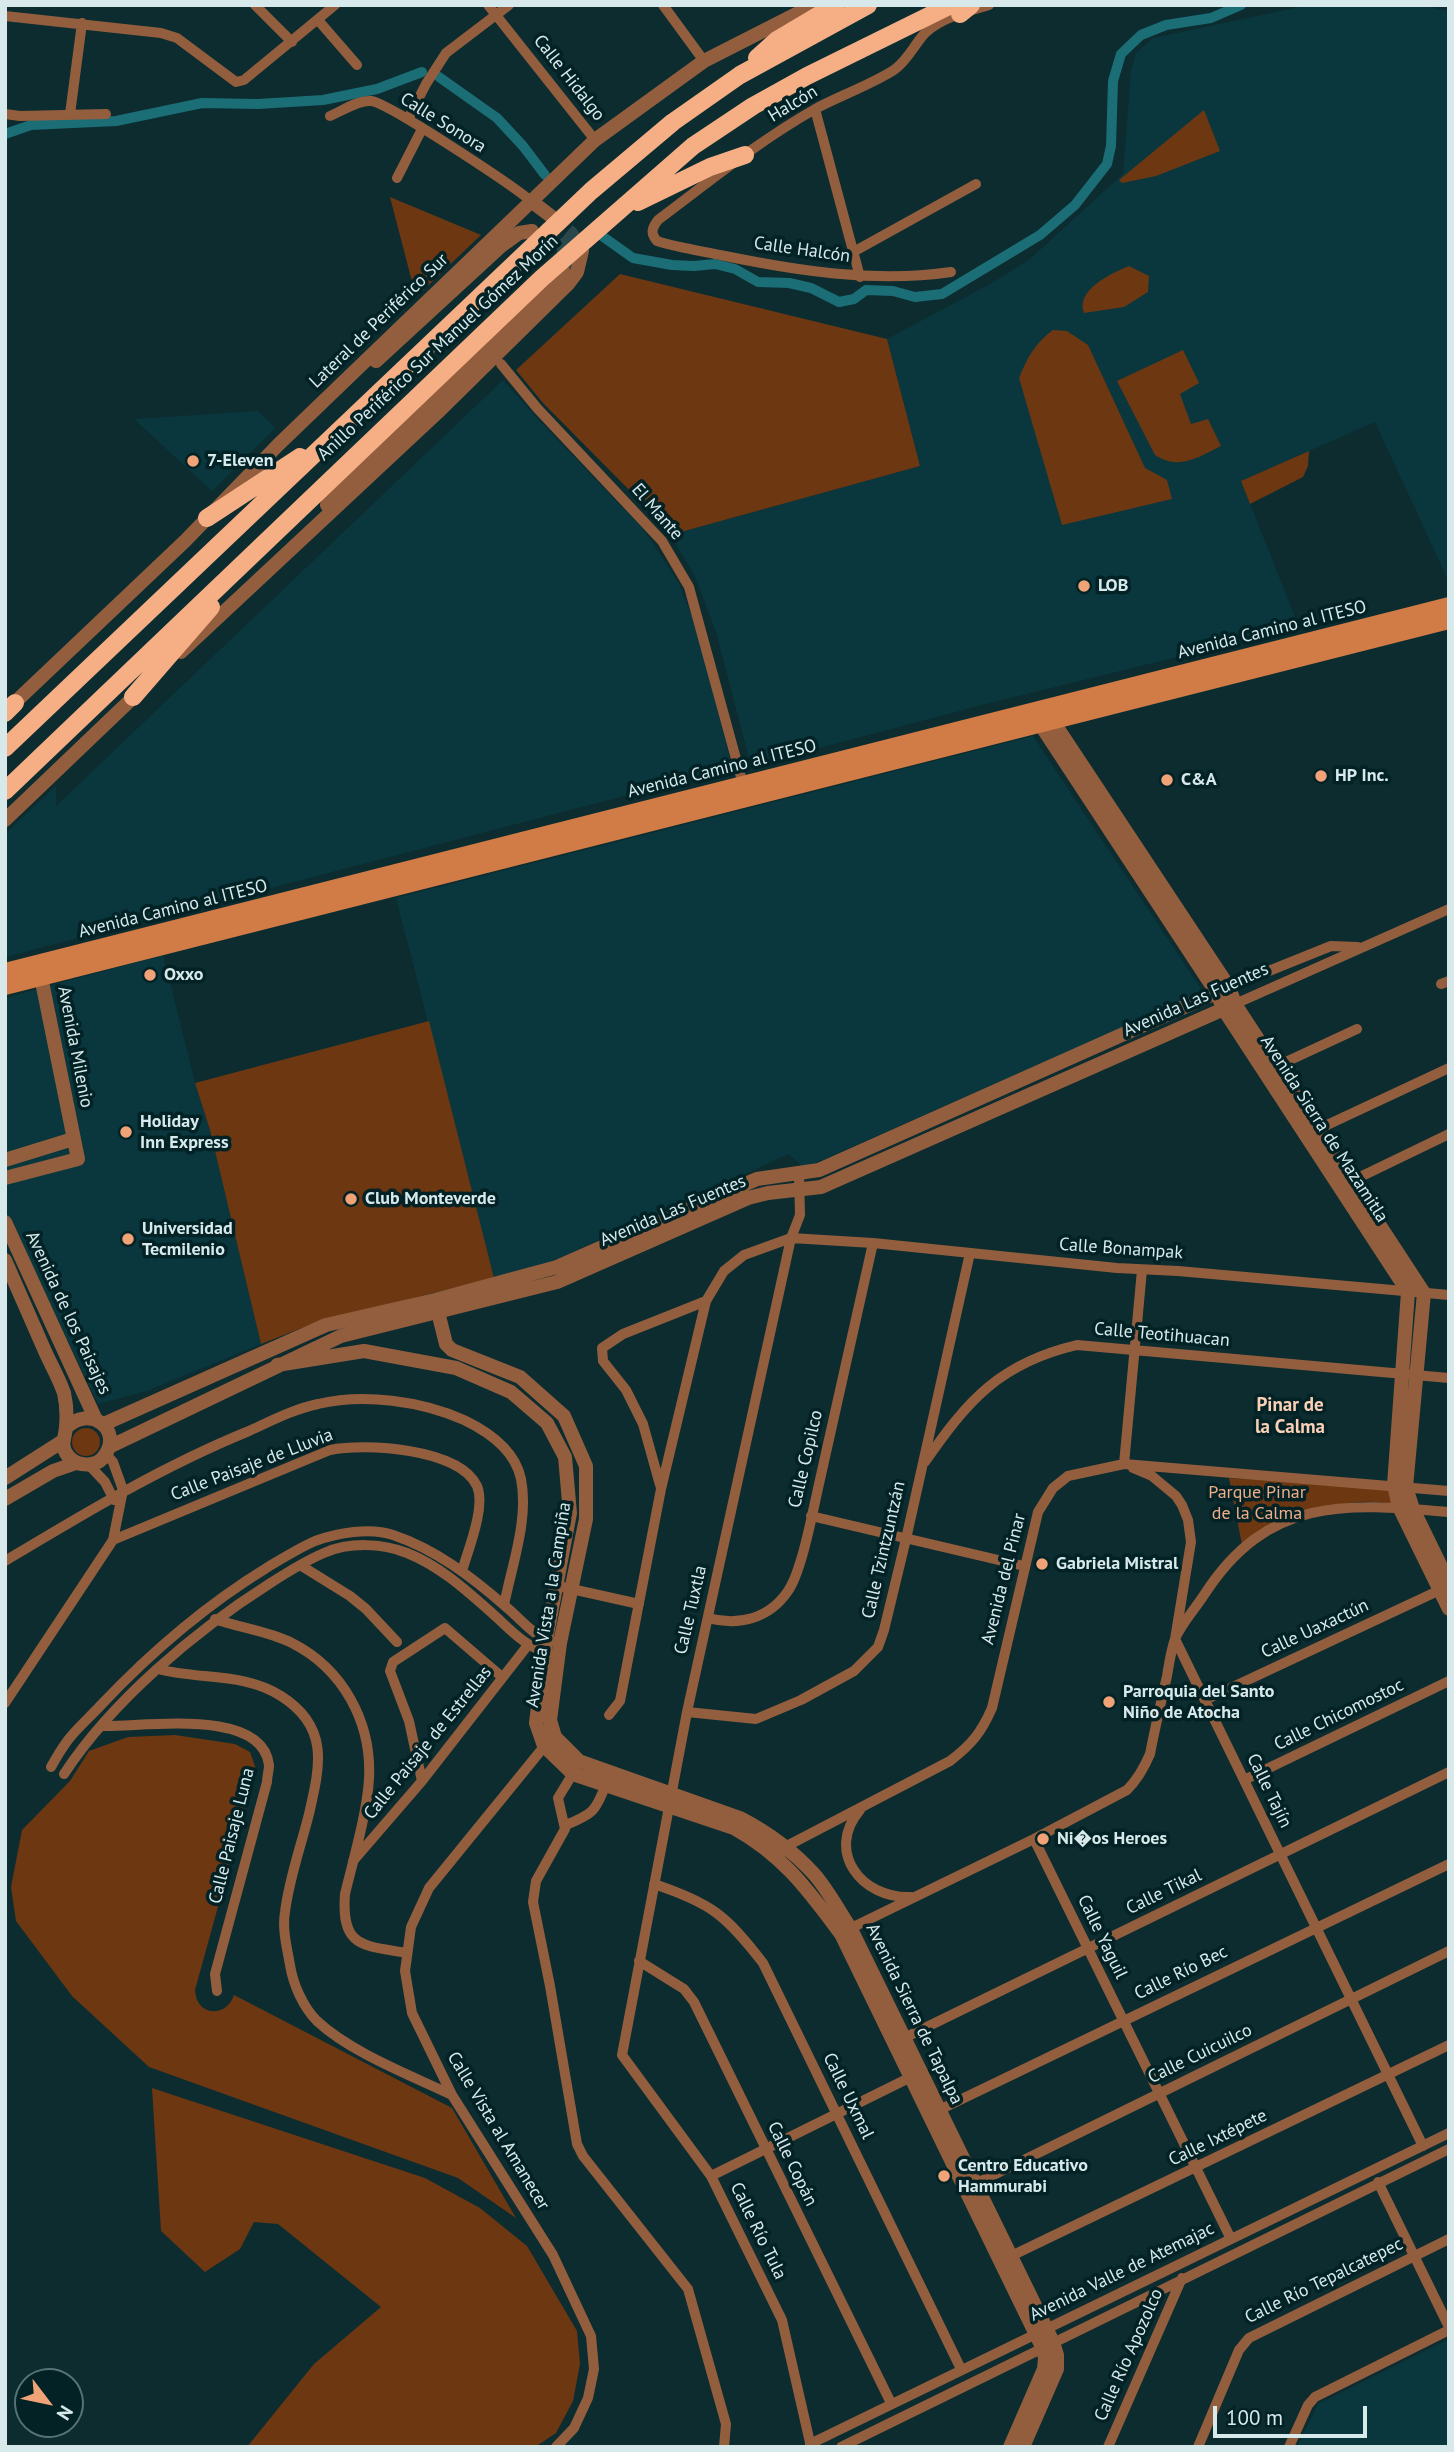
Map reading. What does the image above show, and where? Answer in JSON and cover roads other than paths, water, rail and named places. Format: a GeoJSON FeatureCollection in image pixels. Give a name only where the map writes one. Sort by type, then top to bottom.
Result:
{"type":"FeatureCollection","features":[{"type":"Feature","properties":{"kind":"highway"},"geometry":{"type":"LineString","coordinates":[[740,75],[777,40],[836,5]]}},
{"type":"Feature","properties":{"kind":"highway","name":"Anillo Periférico Sur Manuel Gómez Morín"},"geometry":{"type":"LineString","coordinates":[[5,748],[591,191],[673,122],[740,75],[868,5]]}},
{"type":"Feature","properties":{"kind":"highway","name":"Anillo Periférico Sur Manuel Gómez Morín"},"geometry":{"type":"LineString","coordinates":[[5,791],[294,513],[613,214],[693,146],[752,106],[807,76],[961,8]]}},
{"type":"Feature","properties":{"kind":"highway"},"geometry":{"type":"LineString","coordinates":[[613,214],[710,167],[745,155]]}},
{"type":"Feature","properties":{"kind":"highway"},"geometry":{"type":"LineString","coordinates":[[207,518],[338,431]]}},
{"type":"Feature","properties":{"kind":"highway"},"geometry":{"type":"LineString","coordinates":[[133,697],[294,513]]}},
{"type":"Feature","properties":{"kind":"main road","name":"Avenida Camino al ITESO"},"geometry":{"type":"LineString","coordinates":[[5,987],[39,970],[745,791],[1037,709],[1449,605]]}},
{"type":"Feature","properties":{"kind":"main road","name":"Avenida Camino al ITESO"},"geometry":{"type":"LineString","coordinates":[[745,791],[1048,723],[1449,621]]}},
{"type":"Feature","properties":{"kind":"main road","name":"Avenida Camino al ITESO"},"geometry":{"type":"LineString","coordinates":[[5,971],[39,970]]}},
{"type":"Feature","properties":{"kind":"street"},"geometry":{"type":"LineString","coordinates":[[32,18],[33,5]]}},
{"type":"Feature","properties":{"kind":"street"},"geometry":{"type":"LineString","coordinates":[[255,5],[292,42]]}},
{"type":"Feature","properties":{"kind":"street"},"geometry":{"type":"LineString","coordinates":[[5,16],[161,33],[177,38],[236,82],[244,80],[335,5]]}},
{"type":"Feature","properties":{"kind":"street","name":"Calle Hidalgo"},"geometry":{"type":"LineString","coordinates":[[488,5],[595,140]]}},
{"type":"Feature","properties":{"kind":"street"},"geometry":{"type":"LineString","coordinates":[[408,119],[426,84],[446,54],[509,5]]}},
{"type":"Feature","properties":{"kind":"street"},"geometry":{"type":"LineString","coordinates":[[663,5],[704,61]]}},
{"type":"Feature","properties":{"kind":"street","name":"Halcón"},"geometry":{"type":"LineString","coordinates":[[652,235],[658,220],[745,155],[816,109],[894,70],[906,60],[923,36],[961,8],[989,5]]}},
{"type":"Feature","properties":{"kind":"street","name":"Lateral de Periférico Sur"},"geometry":{"type":"LineString","coordinates":[[8,709],[64,658],[595,140],[704,61],[807,7]]}},
{"type":"Feature","properties":{"kind":"street"},"geometry":{"type":"LineString","coordinates":[[318,20],[357,65]]}},
{"type":"Feature","properties":{"kind":"street"},"geometry":{"type":"LineString","coordinates":[[70,114],[82,23]]}},
{"type":"Feature","properties":{"kind":"street","name":"Calle Sonora"},"geometry":{"type":"LineString","coordinates":[[330,116],[373,100],[408,119],[531,201]]}},
{"type":"Feature","properties":{"kind":"street"},"geometry":{"type":"LineString","coordinates":[[816,109],[860,277]]}},
{"type":"Feature","properties":{"kind":"street"},"geometry":{"type":"LineString","coordinates":[[5,114],[106,114]]}},
{"type":"Feature","properties":{"kind":"street"},"geometry":{"type":"LineString","coordinates":[[397,178],[422,129]]}},
{"type":"Feature","properties":{"kind":"street"},"geometry":{"type":"LineString","coordinates":[[855,251],[976,184]]}},
{"type":"Feature","properties":{"kind":"street"},"geometry":{"type":"LineString","coordinates":[[531,201],[552,217]]}},
{"type":"Feature","properties":{"kind":"street"},"geometry":{"type":"LineString","coordinates":[[328,398],[385,355],[501,246],[519,233],[532,231]]}},
{"type":"Feature","properties":{"kind":"street","name":"Calle Halcón"},"geometry":{"type":"LineString","coordinates":[[652,235],[665,244],[755,262],[860,277],[919,277],[950,272]]}},
{"type":"Feature","properties":{"kind":"street"},"geometry":{"type":"LineString","coordinates":[[5,820],[437,413],[568,284],[577,272],[582,251]]}},
{"type":"Feature","properties":{"kind":"street"},"geometry":{"type":"LineString","coordinates":[[283,557],[346,482],[546,293],[563,271]]}},
{"type":"Feature","properties":{"kind":"street","name":"El Mante"},"geometry":{"type":"LineString","coordinates":[[501,364],[537,408],[662,541],[689,587],[745,791]]}},
{"type":"Feature","properties":{"kind":"street","name":"Avenida Sierra de Mazamitla"},"geometry":{"type":"LineString","coordinates":[[1037,709],[1223,990],[1229,1007],[1311,1132],[1424,1293]]}},
{"type":"Feature","properties":{"kind":"street","name":"Avenida Las Fuentes"},"geometry":{"type":"LineString","coordinates":[[100,1422],[326,1325],[437,1307],[557,1282],[748,1198],[821,1187],[1449,909]]}},
{"type":"Feature","properties":{"kind":"street","name":"Avenida Las Fuentes"},"geometry":{"type":"LineString","coordinates":[[108,1451],[277,1365],[341,1336],[557,1267],[757,1180],[799,1175],[831,1164],[1223,990],[1331,946],[1361,947]]}},
{"type":"Feature","properties":{"kind":"street","name":"Avenida Milenio"},"geometry":{"type":"LineString","coordinates":[[5,1178],[78,1159],[39,970]]}},
{"type":"Feature","properties":{"kind":"street","name":"Avenida Sierra de Mazamitla"},"geometry":{"type":"LineString","coordinates":[[1229,1007],[1275,1067],[1408,1292]]}},
{"type":"Feature","properties":{"kind":"street"},"geometry":{"type":"LineString","coordinates":[[1275,1067],[1357,1029]]}},
{"type":"Feature","properties":{"kind":"street"},"geometry":{"type":"LineString","coordinates":[[1311,1132],[1449,1068]]}},
{"type":"Feature","properties":{"kind":"street"},"geometry":{"type":"LineString","coordinates":[[1360,1177],[1449,1134]]}},
{"type":"Feature","properties":{"kind":"street"},"geometry":{"type":"LineString","coordinates":[[5,1160],[74,1139]]}},
{"type":"Feature","properties":{"kind":"street","name":"Calle Tuxtla"},"geometry":{"type":"LineString","coordinates":[[622,2055],[687,1712],[791,1238],[800,1215],[799,1175]]}},
{"type":"Feature","properties":{"kind":"street","name":"Avenida de los Paisajes"},"geometry":{"type":"LineString","coordinates":[[5,1222],[100,1422]]}},
{"type":"Feature","properties":{"kind":"street"},"geometry":{"type":"LineString","coordinates":[[609,1715],[620,1701],[661,1489],[706,1301],[724,1271],[733,1262],[744,1255],[791,1238]]}},
{"type":"Feature","properties":{"kind":"street","name":"Calle Bonampak"},"geometry":{"type":"LineString","coordinates":[[791,1238],[1449,1295]]}},
{"type":"Feature","properties":{"kind":"street","name":"Calle Copilco"},"geometry":{"type":"LineString","coordinates":[[708,1618],[718,1621],[746,1621],[755,1618],[775,1605],[794,1581],[873,1243]]}},
{"type":"Feature","properties":{"kind":"street","name":"Calle Tzintzuntzán"},"geometry":{"type":"LineString","coordinates":[[687,1712],[756,1719],[801,1700],[854,1671],[878,1647],[906,1539],[970,1254]]}},
{"type":"Feature","properties":{"kind":"street","name":"Avenida de los Paisajes"},"geometry":{"type":"LineString","coordinates":[[5,1260],[64,1395],[65,1435]]}},
{"type":"Feature","properties":{"kind":"street"},"geometry":{"type":"LineString","coordinates":[[846,1931],[1127,1790],[1139,1776],[1150,1754],[1175,1639],[1191,1542],[1188,1520],[1182,1505],[1152,1476],[1124,1464],[1142,1270]]}},
{"type":"Feature","properties":{"kind":"street"},"geometry":{"type":"LineString","coordinates":[[1408,1292],[1409,1374],[1400,1486],[1406,1508],[1444,1586],[1449,1609]]}},
{"type":"Feature","properties":{"kind":"street"},"geometry":{"type":"LineString","coordinates":[[1409,1374],[1424,1293]]}},
{"type":"Feature","properties":{"kind":"street"},"geometry":{"type":"LineString","coordinates":[[661,1489],[643,1424],[626,1390],[603,1362],[602,1348],[622,1334],[706,1301]]}},
{"type":"Feature","properties":{"kind":"street","name":"Avenida Vista a la Campiña"},"geometry":{"type":"LineString","coordinates":[[437,1307],[446,1344],[452,1350],[520,1377],[564,1416],[586,1466],[586,1519],[564,1588]]}},
{"type":"Feature","properties":{"kind":"street","name":"Calle Teotihuacan"},"geometry":{"type":"LineString","coordinates":[[921,1467],[970,1402],[1027,1360],[1077,1345],[1449,1378]]}},
{"type":"Feature","properties":{"kind":"street","name":"Avenida Vista a la Campiña"},"geometry":{"type":"LineString","coordinates":[[277,1365],[364,1351],[456,1368],[511,1392],[547,1423],[565,1457],[570,1513],[564,1588],[553,1647],[549,1742]]}},
{"type":"Feature","properties":{"kind":"street"},"geometry":{"type":"LineString","coordinates":[[5,1561],[123,1490],[229,1439],[318,1404],[372,1400],[404,1403],[450,1414],[474,1425],[499,1443],[517,1464],[521,1480],[520,1531],[504,1605]]}},
{"type":"Feature","properties":{"kind":"street"},"geometry":{"type":"LineString","coordinates":[[5,1478],[40,1458],[77,1420],[83,1418],[100,1422],[109,1435],[108,1451],[123,1490],[113,1540],[5,1703]]}},
{"type":"Feature","properties":{"kind":"street"},"geometry":{"type":"LineString","coordinates":[[65,1435],[64,1450],[105,1482],[118,1509]]}},
{"type":"Feature","properties":{"kind":"street","name":"Calle Paisaje de Lluvia"},"geometry":{"type":"LineString","coordinates":[[113,1540],[330,1450],[353,1446],[379,1446],[428,1455],[468,1475],[477,1487],[477,1517],[462,1571]]}},
{"type":"Feature","properties":{"kind":"street"},"geometry":{"type":"LineString","coordinates":[[5,1499],[53,1471],[101,1460],[108,1451]]}},
{"type":"Feature","properties":{"kind":"street","name":"Avenida del Pinar"},"geometry":{"type":"LineString","coordinates":[[779,1851],[950,1761],[969,1746],[983,1728],[992,1708],[1038,1512],[1053,1488],[1068,1476],[1124,1464],[1449,1490]]}},
{"type":"Feature","properties":{"kind":"street"},"geometry":{"type":"LineString","coordinates":[[1175,1639],[1224,1566],[1272,1529],[1301,1516],[1332,1507],[1449,1511]]}},
{"type":"Feature","properties":{"kind":"street"},"geometry":{"type":"LineString","coordinates":[[811,1516],[1024,1566]]}},
{"type":"Feature","properties":{"kind":"street"},"geometry":{"type":"LineString","coordinates":[[51,1767],[69,1739],[138,1667],[204,1610],[255,1575],[313,1542],[335,1535],[365,1532],[390,1534],[431,1559],[528,1645],[553,1647]]}},
{"type":"Feature","properties":{"kind":"street"},"geometry":{"type":"LineString","coordinates":[[64,1774],[82,1746],[158,1669],[215,1619],[325,1552],[360,1545],[397,1550],[462,1571],[553,1647]]}},
{"type":"Feature","properties":{"kind":"street"},"geometry":{"type":"LineString","coordinates":[[300,1565],[358,1603],[397,1642]]}},
{"type":"Feature","properties":{"kind":"street","name":"Calle Uaxactún"},"geometry":{"type":"LineString","coordinates":[[1205,1700],[1444,1586]]}},
{"type":"Feature","properties":{"kind":"street"},"geometry":{"type":"LineString","coordinates":[[564,1588],[639,1604]]}},
{"type":"Feature","properties":{"kind":"street"},"geometry":{"type":"LineString","coordinates":[[215,1619],[290,1642],[329,1668],[348,1693],[359,1716],[369,1756],[369,1782],[343,1913],[352,1937],[362,1945],[406,1953]]}},
{"type":"Feature","properties":{"kind":"street"},"geometry":{"type":"LineString","coordinates":[[422,1781],[409,1721],[390,1671],[393,1662],[445,1628],[502,1678]]}},
{"type":"Feature","properties":{"kind":"street","name":"Calle Tajín"},"geometry":{"type":"LineString","coordinates":[[1175,1639],[1423,2146]]}},
{"type":"Feature","properties":{"kind":"street","name":"Calle Paisaje de Estrellas"},"geometry":{"type":"LineString","coordinates":[[353,1861],[422,1781],[528,1645]]}},
{"type":"Feature","properties":{"kind":"street"},"geometry":{"type":"LineString","coordinates":[[158,1669],[233,1678],[262,1685],[299,1709],[310,1724],[318,1747],[319,1771],[285,1913],[285,1938],[291,1975],[317,2021],[349,2045],[452,2095]]}},
{"type":"Feature","properties":{"kind":"street","name":"Calle Chicomostoc"},"geometry":{"type":"LineString","coordinates":[[1244,1780],[1449,1681]]}},
{"type":"Feature","properties":{"kind":"street","name":"Calle Paisaje Luna"},"geometry":{"type":"LineString","coordinates":[[84,1723],[102,1726],[174,1724],[220,1727],[246,1734],[264,1752],[269,1765],[267,1782],[215,1973],[217,1991]]}},
{"type":"Feature","properties":{"kind":"street","name":"Avenida Sierra de Tapalpa"},"geometry":{"type":"LineString","coordinates":[[549,1742],[576,1767],[606,1784],[669,1798]]}},
{"type":"Feature","properties":{"kind":"street","name":"Calle Vista al Amanecer"},"geometry":{"type":"LineString","coordinates":[[549,1742],[429,1888],[411,1927],[406,1953],[406,1979],[412,2012],[452,2095],[553,2255],[591,2336],[594,2369],[588,2398],[574,2428],[556,2447]]}},
{"type":"Feature","properties":{"kind":"street"},"geometry":{"type":"LineString","coordinates":[[566,1825],[558,1798],[576,1767]]}},
{"type":"Feature","properties":{"kind":"street","name":"Avenida Sierra de Tapalpa"},"geometry":{"type":"LineString","coordinates":[[576,1767],[740,1818],[779,1851],[814,1875],[846,1931],[1047,2345],[1057,2355],[1057,2369],[1019,2446]]}},
{"type":"Feature","properties":{"kind":"street","name":"Calle Tikal"},"geometry":{"type":"LineString","coordinates":[[899,2040],[1449,1772]]}},
{"type":"Feature","properties":{"kind":"street"},"geometry":{"type":"LineString","coordinates":[[606,1784],[595,1811],[566,1825],[536,1881],[533,1902],[577,2144],[583,2156],[688,2290],[726,2424],[724,2447]]}},
{"type":"Feature","properties":{"kind":"street"},"geometry":{"type":"LineString","coordinates":[[864,1805],[852,1819],[848,1844],[848,1855],[855,1873],[864,1883],[880,1892],[898,1897],[917,1896]]}},
{"type":"Feature","properties":{"kind":"street","name":"Calle Yaguil"},"geometry":{"type":"LineString","coordinates":[[1034,1839],[1231,2239]]}},
{"type":"Feature","properties":{"kind":"street","name":"Calle Río Bec"},"geometry":{"type":"LineString","coordinates":[[935,2112],[1449,1864]]}},
{"type":"Feature","properties":{"kind":"street","name":"Calle Uxmal"},"geometry":{"type":"LineString","coordinates":[[654,1884],[701,1901],[730,1923],[763,1963],[961,2369]]}},
{"type":"Feature","properties":{"kind":"street","name":"Calle Cuicuilco"},"geometry":{"type":"LineString","coordinates":[[971,2186],[1449,1951]]}},
{"type":"Feature","properties":{"kind":"street","name":"Calle Copán"},"geometry":{"type":"LineString","coordinates":[[639,1961],[677,1984],[694,2001],[891,2403]]}},
{"type":"Feature","properties":{"kind":"street","name":"Avenida Sierra de Tapalpa"},"geometry":{"type":"LineString","coordinates":[[899,2040],[911,2077],[935,2112]]}},
{"type":"Feature","properties":{"kind":"street","name":"Calle Ixtépete"},"geometry":{"type":"LineString","coordinates":[[1007,2259],[1449,2045]]}},
{"type":"Feature","properties":{"kind":"street","name":"Calle Río Tula"},"geometry":{"type":"LineString","coordinates":[[622,2055],[711,2176],[782,2320],[811,2445]]}},
{"type":"Feature","properties":{"kind":"street"},"geometry":{"type":"LineString","coordinates":[[711,2176],[911,2077]]}},
{"type":"Feature","properties":{"kind":"street","name":"Avenida Valle de Atemajac"},"geometry":{"type":"LineString","coordinates":[[811,2445],[891,2403],[1449,2133]]}},
{"type":"Feature","properties":{"kind":"street","name":"Avenida Valle de Atemajac"},"geometry":{"type":"LineString","coordinates":[[841,2447],[1449,2149]]}},
{"type":"Feature","properties":{"kind":"street"},"geometry":{"type":"LineString","coordinates":[[1289,2447],[1308,2405],[1315,2397],[1449,2328],[1378,2182]]}},
{"type":"Feature","properties":{"kind":"street","name":"Calle Río Tepalcatepec"},"geometry":{"type":"LineString","coordinates":[[1198,2447],[1244,2341],[1449,2239]]}},
{"type":"Feature","properties":{"kind":"street","name":"Calle Río Apozolco"},"geometry":{"type":"LineString","coordinates":[[1108,2447],[1182,2278]]}},
{"type":"Feature","properties":{"kind":"waterway"},"geometry":{"type":"LineString","coordinates":[[602,236],[633,258],[672,265],[715,264],[735,269],[758,282],[789,283],[811,288],[839,302],[854,299],[866,290],[893,291],[915,297],[942,294],[1040,235],[1075,205],[1107,164],[1111,146],[1113,81],[1121,54],[1141,35],[1166,25],[1211,18],[1241,5]]}},
{"type":"Feature","properties":{"kind":"waterway"},"geometry":{"type":"LineString","coordinates":[[5,134],[31,125],[116,121],[202,103],[258,104],[323,100],[377,89],[422,72]]}},
{"type":"Feature","properties":{"kind":"waterway"},"geometry":{"type":"LineString","coordinates":[[439,77],[497,118],[545,175]]}},
{"type":"Feature","properties":{"kind":"tunnel"},"geometry":{"type":"LineString","coordinates":[[552,217],[571,233],[582,251]]}},
{"type":"Feature","properties":{"kind":"tunnel"},"geometry":{"type":"LineString","coordinates":[[541,230],[553,235],[561,243],[565,254],[564,267]]}},
{"type":"Feature","properties":{"kind":"place","name":"7-Eleven"},"geometry":{"type":"Point","coordinates":[193,461]}},
{"type":"Feature","properties":{"kind":"place","name":"LOB"},"geometry":{"type":"Point","coordinates":[1084,586]}},
{"type":"Feature","properties":{"kind":"place","name":"HP Inc."},"geometry":{"type":"Point","coordinates":[1321,776]}},
{"type":"Feature","properties":{"kind":"place","name":"C&A"},"geometry":{"type":"Point","coordinates":[1167,780]}},
{"type":"Feature","properties":{"kind":"place","name":"Oxxo"},"geometry":{"type":"Point","coordinates":[150,975]}},
{"type":"Feature","properties":{"kind":"place","name":"Holiday Inn Express"},"geometry":{"type":"Point","coordinates":[126,1132]}},
{"type":"Feature","properties":{"kind":"place","name":"Club Monteverde"},"geometry":{"type":"Point","coordinates":[351,1199]}},
{"type":"Feature","properties":{"kind":"place","name":"Universidad Tecmilenio"},"geometry":{"type":"Point","coordinates":[128,1239]}},
{"type":"Feature","properties":{"kind":"place","name":"Gabriela Mistral"},"geometry":{"type":"Point","coordinates":[1042,1564]}},
{"type":"Feature","properties":{"kind":"place","name":"Parroquia del Santo Niño de Atocha"},"geometry":{"type":"Point","coordinates":[1109,1702]}},
{"type":"Feature","properties":{"kind":"place","name":"Ni�os Heroes"},"geometry":{"type":"Point","coordinates":[1043,1839]}},
{"type":"Feature","properties":{"kind":"place","name":"Centro Educativo Hammurabi"},"geometry":{"type":"Point","coordinates":[944,2176]}},
{"type":"Feature","properties":{"kind":"district","name":"Pinar de la Calma"},"geometry":{"type":"Point","coordinates":[1290,1417]}},
{"type":"Feature","properties":{"kind":"park label","name":"Parque Pinar de la Calma"},"geometry":{"type":"Point","coordinates":[1257,1503]}}]}
